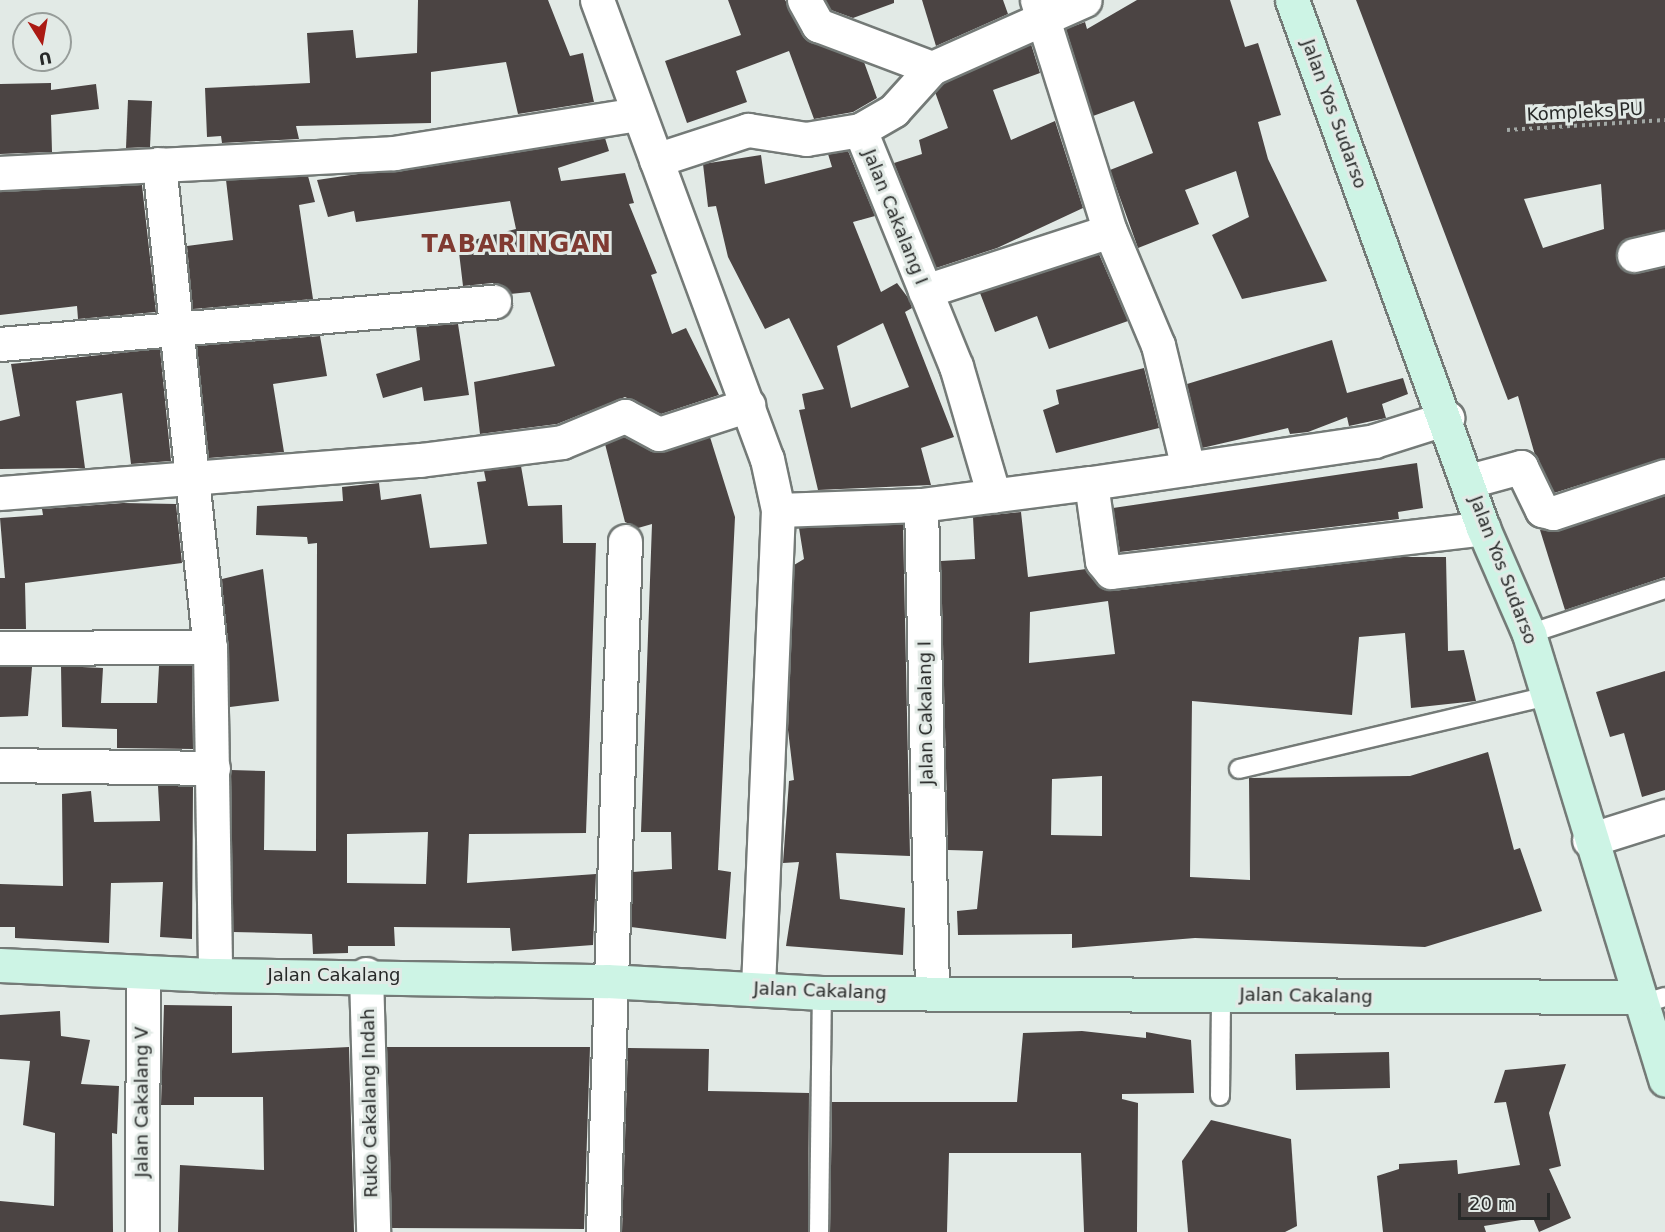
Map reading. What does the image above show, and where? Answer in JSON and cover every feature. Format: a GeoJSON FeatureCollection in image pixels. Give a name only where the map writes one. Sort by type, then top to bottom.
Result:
{"type":"FeatureCollection","features":[{"type":"Feature","properties":{"kind":"main road","name":"Jalan Yos Sudarso"},"geometry":{"type":"LineString","coordinates":[[1292,0],[1448,418],[1483,528],[1529,634],[1589,840],[1649,1000],[1665,1080]]}},
{"type":"Feature","properties":{"kind":"main road","name":"Jalan Cakalang"},"geometry":{"type":"LineString","coordinates":[[0,965],[215,975],[366,974],[607,981],[822,993],[1649,1000]]}},
{"type":"Feature","properties":{"kind":"street"},"geometry":{"type":"LineString","coordinates":[[597,0],[637,114],[748,405],[778,510],[758,988]]}},
{"type":"Feature","properties":{"kind":"street"},"geometry":{"type":"LineString","coordinates":[[804,0],[818,25],[932,68]]}},
{"type":"Feature","properties":{"kind":"street"},"geometry":{"type":"LineString","coordinates":[[860,130],[894,110],[932,68],[1040,9],[1084,0]]}},
{"type":"Feature","properties":{"kind":"street"},"geometry":{"type":"LineString","coordinates":[[1040,9],[1110,231],[1158,345],[1188,468]]}},
{"type":"Feature","properties":{"kind":"street"},"geometry":{"type":"LineString","coordinates":[[0,173],[424,150],[637,114]]}},
{"type":"Feature","properties":{"kind":"street","name":"Jalan Cakalang I"},"geometry":{"type":"LineString","coordinates":[[656,160],[748,130],[806,139],[860,130],[956,366],[994,496]]}},
{"type":"Feature","properties":{"kind":"street"},"geometry":{"type":"LineString","coordinates":[[159,164],[190,481],[210,647],[215,975]]}},
{"type":"Feature","properties":{"kind":"street"},"geometry":{"type":"LineString","coordinates":[[926,291],[1110,231]]}},
{"type":"Feature","properties":{"kind":"street"},"geometry":{"type":"LineString","coordinates":[[0,344],[175,326],[494,302]]}},
{"type":"Feature","properties":{"kind":"street"},"geometry":{"type":"LineString","coordinates":[[0,493],[190,481],[562,442],[625,416],[659,434],[748,405]]}},
{"type":"Feature","properties":{"kind":"street"},"geometry":{"type":"LineString","coordinates":[[778,510],[921,506],[1091,483],[1374,441],[1448,418]]}},
{"type":"Feature","properties":{"kind":"street"},"geometry":{"type":"LineString","coordinates":[[1469,481],[1521,467],[1542,510],[1552,513],[1665,476]]}},
{"type":"Feature","properties":{"kind":"street"},"geometry":{"type":"LineString","coordinates":[[1091,483],[1102,561],[1111,572],[1483,528]]}},
{"type":"Feature","properties":{"kind":"street","name":"Jalan Cakalang I"},"geometry":{"type":"LineString","coordinates":[[921,506],[932,994]]}},
{"type":"Feature","properties":{"kind":"street"},"geometry":{"type":"LineString","coordinates":[[594,1232],[626,541]]}},
{"type":"Feature","properties":{"kind":"street"},"geometry":{"type":"LineString","coordinates":[[0,648],[210,647]]}},
{"type":"Feature","properties":{"kind":"street"},"geometry":{"type":"LineString","coordinates":[[0,765],[213,768]]}},
{"type":"Feature","properties":{"kind":"street"},"geometry":{"type":"LineString","coordinates":[[1589,840],[1665,816]]}},
{"type":"Feature","properties":{"kind":"street","name":"Jalan Cakalang V"},"geometry":{"type":"LineString","coordinates":[[142,1232],[143,972]]}},
{"type":"Feature","properties":{"kind":"street","name":"Ruko Cakalang Indah"},"geometry":{"type":"LineString","coordinates":[[366,974],[373,1232]]}},
{"type":"Feature","properties":{"kind":"lane"},"geometry":{"type":"LineString","coordinates":[[1529,634],[1665,589]]}},
{"type":"Feature","properties":{"kind":"lane"},"geometry":{"type":"LineString","coordinates":[[1239,770],[1548,696]]}},
{"type":"Feature","properties":{"kind":"lane"},"geometry":{"type":"LineString","coordinates":[[819,1232],[822,993]]}},
{"type":"Feature","properties":{"kind":"lane"},"geometry":{"type":"LineString","coordinates":[[1220,1096],[1221,995]]}},
{"type":"Feature","properties":{"kind":"path","name":"Kompleks PU"},"geometry":{"type":"LineString","coordinates":[[1507,130],[1665,120]]}},
{"type":"Feature","properties":{"kind":"building"},"geometry":{"type":"Polygon","coordinates":[[[418,0],[548,0],[570,56],[583,53],[594,102],[518,114],[506,62],[431,72],[431,123],[296,126],[299,139],[222,143],[221,136],[207,137],[205,88],[310,83],[307,33],[353,30],[356,58],[417,53],[418,0]]]}},
{"type":"Feature","properties":{"kind":"building"},"geometry":{"type":"Polygon","coordinates":[[[728,0],[785,0],[811,42],[864,62],[877,98],[853,112],[814,119],[789,51],[736,71],[747,102],[687,123],[665,61],[741,35],[728,0]]]}},
{"type":"Feature","properties":{"kind":"building"},"geometry":{"type":"Polygon","coordinates":[[[825,0],[894,0],[894,3],[853,18],[831,10],[825,0]]]}},
{"type":"Feature","properties":{"kind":"building"},"geometry":{"type":"Polygon","coordinates":[[[922,0],[1003,0],[1008,14],[936,46],[922,0]]]}},
{"type":"Feature","properties":{"kind":"building"},"geometry":{"type":"Polygon","coordinates":[[[1137,0],[1230,0],[1245,47],[1258,43],[1281,115],[1258,122],[1268,159],[1327,281],[1242,299],[1212,235],[1249,217],[1236,171],[1185,190],[1199,224],[1138,248],[1110,170],[1153,153],[1134,101],[1093,116],[1066,29],[1085,22],[1087,29],[1137,0]]]}},
{"type":"Feature","properties":{"kind":"building"},"geometry":{"type":"Polygon","coordinates":[[[1356,0],[1665,0],[1665,230],[1622,241],[1616,259],[1629,273],[1665,267],[1665,458],[1554,493],[1535,455],[1518,396],[1508,400],[1356,0]],[[1601,184],[1524,199],[1543,248],[1604,229],[1601,184]]]}},
{"type":"Feature","properties":{"kind":"building"},"geometry":{"type":"Polygon","coordinates":[[[1031,44],[1040,73],[993,90],[1011,140],[1055,121],[1083,208],[997,248],[936,268],[894,163],[922,154],[919,140],[948,128],[935,92],[943,84],[1031,44]]]}},
{"type":"Feature","properties":{"kind":"building"},"geometry":{"type":"Polygon","coordinates":[[[51,83],[51,90],[96,84],[99,109],[51,115],[52,152],[0,154],[0,84],[51,83]]]}},
{"type":"Feature","properties":{"kind":"building"},"geometry":{"type":"Polygon","coordinates":[[[128,100],[152,101],[150,147],[126,148],[128,100]]]}},
{"type":"Feature","properties":{"kind":"building"},"geometry":{"type":"Polygon","coordinates":[[[605,138],[609,151],[558,168],[561,181],[625,173],[634,203],[629,204],[657,273],[651,275],[672,334],[686,328],[719,395],[661,414],[625,397],[557,424],[480,434],[474,382],[555,366],[530,292],[510,294],[493,283],[463,286],[458,244],[516,229],[510,201],[356,222],[354,211],[328,217],[317,180],[605,138]]]}},
{"type":"Feature","properties":{"kind":"building"},"geometry":{"type":"Polygon","coordinates":[[[848,151],[875,216],[853,222],[881,292],[897,283],[909,299],[912,308],[905,312],[954,437],[921,448],[931,485],[818,490],[799,410],[805,409],[802,394],[824,389],[789,318],[765,329],[728,257],[716,206],[708,207],[703,164],[761,155],[765,184],[832,167],[828,154],[848,151]],[[883,323],[837,346],[851,408],[909,387],[883,323]]]}},
{"type":"Feature","properties":{"kind":"building"},"geometry":{"type":"Polygon","coordinates":[[[308,176],[315,202],[299,205],[313,299],[193,309],[187,246],[233,240],[226,180],[308,176]]]}},
{"type":"Feature","properties":{"kind":"building"},"geometry":{"type":"Polygon","coordinates":[[[142,185],[156,312],[78,319],[77,306],[0,315],[0,192],[142,185]]]}},
{"type":"Feature","properties":{"kind":"building"},"geometry":{"type":"Polygon","coordinates":[[[1099,254],[1128,321],[1049,349],[1037,316],[995,332],[980,293],[1099,254]]]}},
{"type":"Feature","properties":{"kind":"building"},"geometry":{"type":"Polygon","coordinates":[[[458,324],[469,395],[424,401],[422,387],[383,398],[376,374],[420,360],[416,327],[458,324]]]}},
{"type":"Feature","properties":{"kind":"building"},"geometry":{"type":"Polygon","coordinates":[[[320,336],[327,376],[273,384],[284,452],[209,458],[197,346],[320,336]]]}},
{"type":"Feature","properties":{"kind":"building"},"geometry":{"type":"Polygon","coordinates":[[[1332,340],[1347,393],[1403,378],[1408,394],[1382,404],[1386,418],[1349,426],[1347,417],[1308,432],[1290,434],[1288,428],[1202,448],[1187,384],[1332,340]]]}},
{"type":"Feature","properties":{"kind":"building"},"geometry":{"type":"Polygon","coordinates":[[[160,349],[171,461],[131,464],[122,393],[76,401],[85,468],[0,469],[0,421],[20,416],[11,364],[160,349]]]}},
{"type":"Feature","properties":{"kind":"building"},"geometry":{"type":"Polygon","coordinates":[[[1144,368],[1159,428],[1056,453],[1043,410],[1059,404],[1056,390],[1144,368]]]}},
{"type":"Feature","properties":{"kind":"building"},"geometry":{"type":"Polygon","coordinates":[[[624,437],[658,453],[710,437],[735,517],[718,870],[731,872],[726,939],[631,927],[633,872],[672,869],[671,832],[641,832],[652,524],[638,528],[625,522],[605,444],[624,437]]]}},
{"type":"Feature","properties":{"kind":"building"},"geometry":{"type":"Polygon","coordinates":[[[1417,463],[1423,508],[1398,512],[1399,519],[1120,552],[1113,508],[1417,463]]]}},
{"type":"Feature","properties":{"kind":"building"},"geometry":{"type":"Polygon","coordinates":[[[521,466],[528,506],[562,505],[563,543],[596,543],[586,833],[469,834],[467,883],[596,874],[593,945],[512,951],[510,928],[394,927],[395,946],[348,946],[348,953],[313,954],[312,934],[233,932],[231,770],[265,771],[264,850],[316,851],[317,543],[308,544],[307,537],[256,535],[257,506],[343,501],[342,487],[379,483],[381,500],[421,494],[430,548],[487,544],[477,482],[486,481],[484,471],[521,466]],[[428,832],[347,834],[347,883],[426,884],[428,832]]]}},
{"type":"Feature","properties":{"kind":"building"},"geometry":{"type":"Polygon","coordinates":[[[1665,496],[1665,577],[1565,610],[1540,530],[1559,531],[1665,496]]]}},
{"type":"Feature","properties":{"kind":"building"},"geometry":{"type":"Polygon","coordinates":[[[123,503],[176,504],[182,563],[25,583],[26,629],[0,629],[0,578],[5,578],[0,518],[43,515],[42,509],[123,503]]]}},
{"type":"Feature","properties":{"kind":"building"},"geometry":{"type":"Polygon","coordinates":[[[1021,512],[1028,577],[1086,569],[1097,584],[1113,591],[1401,557],[1446,557],[1448,651],[1464,650],[1476,701],[1411,708],[1405,633],[1359,637],[1352,715],[1192,701],[1190,877],[1250,880],[1249,778],[1410,776],[1488,752],[1514,850],[1520,848],[1542,911],[1425,947],[1195,938],[1072,948],[1072,934],[958,935],[957,911],[977,909],[983,851],[948,850],[941,561],[975,559],[973,517],[1021,512]],[[1108,601],[1030,612],[1029,663],[1115,654],[1108,601]],[[1102,776],[1052,779],[1051,835],[1102,836],[1102,776]]]}},
{"type":"Feature","properties":{"kind":"building"},"geometry":{"type":"Polygon","coordinates":[[[903,524],[910,856],[836,853],[840,899],[905,908],[903,955],[786,946],[799,862],[783,863],[789,781],[794,780],[788,730],[794,565],[804,559],[799,528],[903,524]]]}},
{"type":"Feature","properties":{"kind":"building"},"geometry":{"type":"Polygon","coordinates":[[[263,569],[279,701],[230,707],[222,579],[263,569]]]}},
{"type":"Feature","properties":{"kind":"building"},"geometry":{"type":"Polygon","coordinates":[[[61,666],[103,668],[101,703],[157,703],[159,666],[192,666],[193,749],[117,748],[117,729],[62,727],[61,666]]]}},
{"type":"Feature","properties":{"kind":"building"},"geometry":{"type":"Polygon","coordinates":[[[0,667],[32,667],[28,716],[0,717],[0,667]]]}},
{"type":"Feature","properties":{"kind":"building"},"geometry":{"type":"Polygon","coordinates":[[[1665,671],[1665,790],[1642,797],[1624,733],[1610,737],[1596,692],[1665,671]]]}},
{"type":"Feature","properties":{"kind":"building"},"geometry":{"type":"Polygon","coordinates":[[[158,786],[193,786],[192,939],[160,937],[163,882],[111,883],[109,943],[15,938],[15,927],[0,927],[0,884],[63,886],[62,794],[91,791],[94,822],[160,821],[158,786]]]}},
{"type":"Feature","properties":{"kind":"building"},"geometry":{"type":"Polygon","coordinates":[[[164,1005],[232,1006],[232,1053],[349,1047],[354,1232],[178,1232],[180,1165],[264,1170],[263,1097],[194,1097],[194,1105],[161,1105],[164,1005]]]}},
{"type":"Feature","properties":{"kind":"building"},"geometry":{"type":"Polygon","coordinates":[[[60,1011],[61,1036],[90,1040],[81,1084],[119,1086],[117,1134],[112,1133],[113,1232],[0,1232],[0,1201],[54,1206],[55,1133],[23,1125],[30,1061],[0,1059],[0,1015],[60,1011]]]}},
{"type":"Feature","properties":{"kind":"building"},"geometry":{"type":"Polygon","coordinates":[[[1082,1031],[1146,1038],[1146,1032],[1191,1040],[1194,1093],[1122,1094],[1122,1099],[1138,1103],[1137,1232],[1084,1232],[1081,1153],[949,1153],[947,1232],[830,1232],[832,1102],[1017,1102],[1023,1033],[1082,1031]]]}},
{"type":"Feature","properties":{"kind":"building"},"geometry":{"type":"Polygon","coordinates":[[[387,1047],[590,1047],[584,1229],[392,1228],[387,1047]]]}},
{"type":"Feature","properties":{"kind":"building"},"geometry":{"type":"Polygon","coordinates":[[[628,1048],[709,1049],[708,1091],[809,1093],[808,1232],[622,1232],[628,1048]]]}},
{"type":"Feature","properties":{"kind":"building"},"geometry":{"type":"Polygon","coordinates":[[[1389,1052],[1390,1088],[1296,1090],[1295,1054],[1389,1052]]]}},
{"type":"Feature","properties":{"kind":"building"},"geometry":{"type":"Polygon","coordinates":[[[1566,1064],[1549,1113],[1561,1166],[1549,1169],[1571,1218],[1539,1232],[1533,1218],[1484,1226],[1486,1232],[1383,1232],[1377,1176],[1399,1169],[1399,1164],[1457,1160],[1458,1174],[1520,1165],[1506,1102],[1494,1103],[1505,1070],[1566,1064]]]}},
{"type":"Feature","properties":{"kind":"building"},"geometry":{"type":"Polygon","coordinates":[[[1211,1120],[1291,1139],[1297,1226],[1285,1232],[1188,1232],[1182,1161],[1211,1120]]]}},
{"type":"Feature","properties":{"kind":"district","name":"TABARINGAN"},"geometry":{"type":"Point","coordinates":[517,245]}}]}
